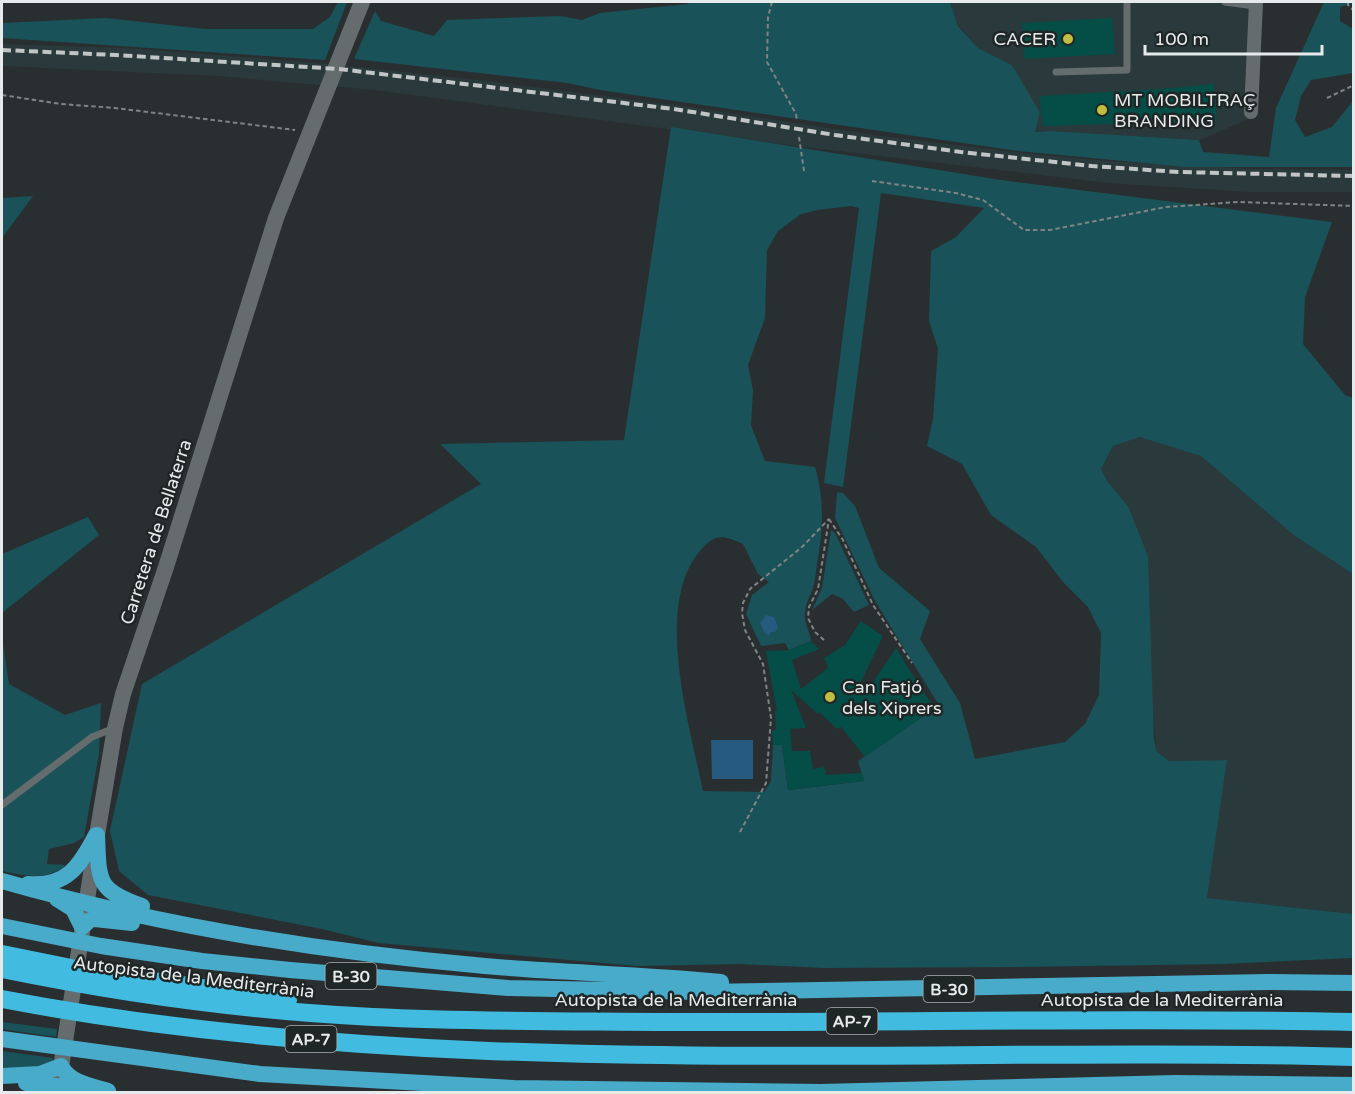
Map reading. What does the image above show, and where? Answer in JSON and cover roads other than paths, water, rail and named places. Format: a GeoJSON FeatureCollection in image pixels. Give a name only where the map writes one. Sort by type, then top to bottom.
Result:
{"type":"FeatureCollection","features":[{"type":"Feature","properties":{"kind":"highway"},"geometry":{"type":"LineString","coordinates":[[2,881],[38,885],[62,879],[82,862],[97,835]]}},
{"type":"Feature","properties":{"kind":"highway"},"geometry":{"type":"LineString","coordinates":[[97,835],[101,879],[109,891],[128,902],[211,929]]}},
{"type":"Feature","properties":{"kind":"highway"},"geometry":{"type":"LineString","coordinates":[[2,881],[48,895],[211,929],[410,959],[561,972],[695,980],[792,991]]}},
{"type":"Feature","properties":{"kind":"highway"},"geometry":{"type":"LineString","coordinates":[[48,895],[73,909],[82,927],[90,920],[103,919],[209,936],[272,939]]}},
{"type":"Feature","properties":{"kind":"highway","name":"B-30"},"geometry":{"type":"LineString","coordinates":[[2,926],[156,955],[290,970],[422,982],[575,990],[792,991],[1268,982],[1353,983]]}},
{"type":"Feature","properties":{"kind":"highway"},"geometry":{"type":"LineString","coordinates":[[2,954],[96,973],[270,997],[375,1017]]}},
{"type":"Feature","properties":{"kind":"highway","name":"Autopista de la Mediterrània"},"geometry":{"type":"LineString","coordinates":[[2,969],[108,989],[195,1001],[375,1017],[699,1022],[1164,1019],[1353,1022]]}},
{"type":"Feature","properties":{"kind":"highway"},"geometry":{"type":"LineString","coordinates":[[1268,982],[1329,973],[1353,972]]}},
{"type":"Feature","properties":{"kind":"highway","name":"AP-7"},"geometry":{"type":"LineString","coordinates":[[2,999],[152,1023],[339,1042],[428,1048],[760,1057],[1122,1054],[1353,1057]]}},
{"type":"Feature","properties":{"kind":"highway"},"geometry":{"type":"LineString","coordinates":[[2,1039],[260,1074],[514,1088],[821,1092]]}},
{"type":"Feature","properties":{"kind":"highway"},"geometry":{"type":"LineString","coordinates":[[2,1076],[40,1074],[61,1066],[67,1075],[76,1081],[101,1092]]}},
{"type":"Feature","properties":{"kind":"highway"},"geometry":{"type":"LineString","coordinates":[[2,1081],[101,1092]]}},
{"type":"Feature","properties":{"kind":"highway"},"geometry":{"type":"LineString","coordinates":[[813,1092],[1176,1083],[1353,1085]]}},
{"type":"Feature","properties":{"kind":"highway"},"geometry":{"type":"LineString","coordinates":[[2,1086],[29,1092]]}},
{"type":"Feature","properties":{"kind":"street","name":"Carretera de Bellaterra"},"geometry":{"type":"LineString","coordinates":[[58,1089],[97,835],[123,694],[170,556],[276,218],[362,2]]}},
{"type":"Feature","properties":{"kind":"street"},"geometry":{"type":"LineString","coordinates":[[1251,112],[1256,4]]}},
{"type":"Feature","properties":{"kind":"lane"},"geometry":{"type":"LineString","coordinates":[[1056,72],[1127,70],[1127,2]]}},
{"type":"Feature","properties":{"kind":"lane"},"geometry":{"type":"LineString","coordinates":[[1225,2],[1256,4]]}},
{"type":"Feature","properties":{"kind":"lane"},"geometry":{"type":"LineString","coordinates":[[2,805],[92,737],[115,728]]}},
{"type":"Feature","properties":{"kind":"railway"},"geometry":{"type":"LineString","coordinates":[[2,50],[339,69],[674,109],[835,135],[1092,166],[1178,172],[1354,176]]}},
{"type":"Feature","properties":{"kind":"place","name":"CACER"},"geometry":{"type":"Point","coordinates":[1068,39]}},
{"type":"Feature","properties":{"kind":"place","name":"MT MOBILTRAÇ BRANDING"},"geometry":{"type":"Point","coordinates":[1102,110]}},
{"type":"Feature","properties":{"kind":"place","name":"Can Fatjó dels Xiprers"},"geometry":{"type":"Point","coordinates":[830,697]}}]}
